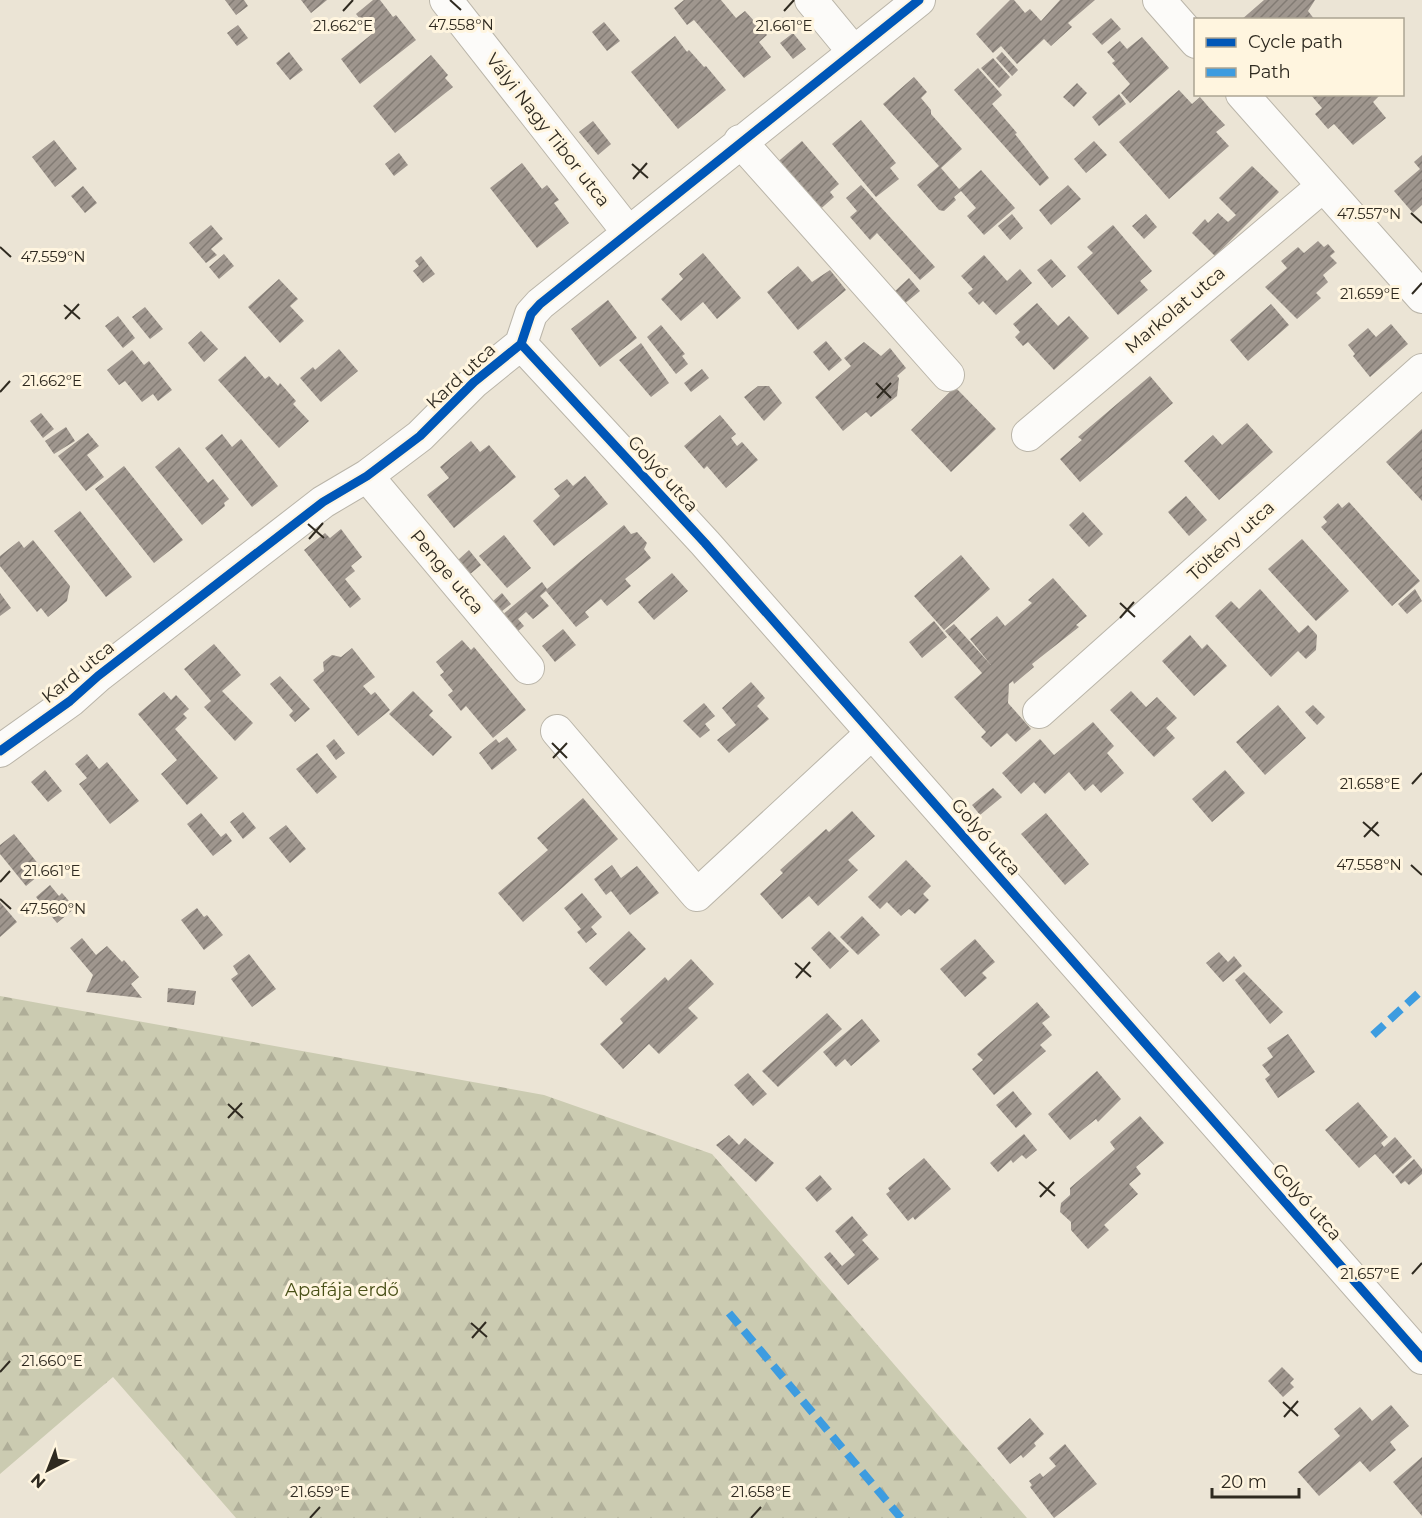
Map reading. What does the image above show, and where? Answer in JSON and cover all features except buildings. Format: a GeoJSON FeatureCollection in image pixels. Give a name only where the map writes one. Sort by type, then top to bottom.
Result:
{"type":"FeatureCollection","features":[{"type":"Feature","properties":{"kind":"street","name":"Vályi Nagy Tibor utca"},"geometry":{"type":"LineString","coordinates":[[446,0],[628,232]]}},
{"type":"Feature","properties":{"kind":"street"},"geometry":{"type":"LineString","coordinates":[[812,0],[853,51]]}},
{"type":"Feature","properties":{"kind":"street","name":"Kard utca"},"geometry":{"type":"LineString","coordinates":[[0,751],[70,701],[98,676],[323,502],[367,476],[420,436],[474,382],[521,344],[531,314],[540,304],[740,141],[919,0]]}},
{"type":"Feature","properties":{"kind":"street"},"geometry":{"type":"LineString","coordinates":[[1159,0],[1194,40]]}},
{"type":"Feature","properties":{"kind":"street"},"geometry":{"type":"LineString","coordinates":[[1244,96],[1422,297]]}},
{"type":"Feature","properties":{"kind":"street"},"geometry":{"type":"LineString","coordinates":[[740,141],[948,375]]}},
{"type":"Feature","properties":{"kind":"street","name":"Markolat utca"},"geometry":{"type":"LineString","coordinates":[[1028,435],[1323,186]]}},
{"type":"Feature","properties":{"kind":"street","name":"Golyó utca"},"geometry":{"type":"LineString","coordinates":[[521,344],[697,535],[1422,1358]]}},
{"type":"Feature","properties":{"kind":"street","name":"Töltény utca"},"geometry":{"type":"LineString","coordinates":[[1039,712],[1422,370]]}},
{"type":"Feature","properties":{"kind":"street","name":"Penge utca"},"geometry":{"type":"LineString","coordinates":[[367,476],[528,668]]}},
{"type":"Feature","properties":{"kind":"street"},"geometry":{"type":"LineString","coordinates":[[557,731],[697,895],[872,733]]}},
{"type":"Feature","properties":{"kind":"green space","name":"Apafája erdő"},"geometry":{"type":"Polygon","coordinates":[[[0,996],[544,1095],[712,1154],[1027,1518],[236,1518],[113,1377],[0,1474],[0,996]]]}},
{"type":"Feature","properties":{"kind":"marked path"},"geometry":{"type":"LineString","coordinates":[[1373,1035],[1422,990]]}},
{"type":"Feature","properties":{"kind":"marked path"},"geometry":{"type":"LineString","coordinates":[[729,1313],[901,1518]]}},
{"type":"Feature","properties":{"kind":"cycle path"},"geometry":{"type":"LineString","coordinates":[[0,751],[70,701],[98,676],[323,502],[367,476],[420,436],[474,382],[521,344],[531,314],[540,304],[919,0]]}},
{"type":"Feature","properties":{"kind":"cycle path"},"geometry":{"type":"LineString","coordinates":[[521,344],[705,543],[1422,1358]]}}]}
